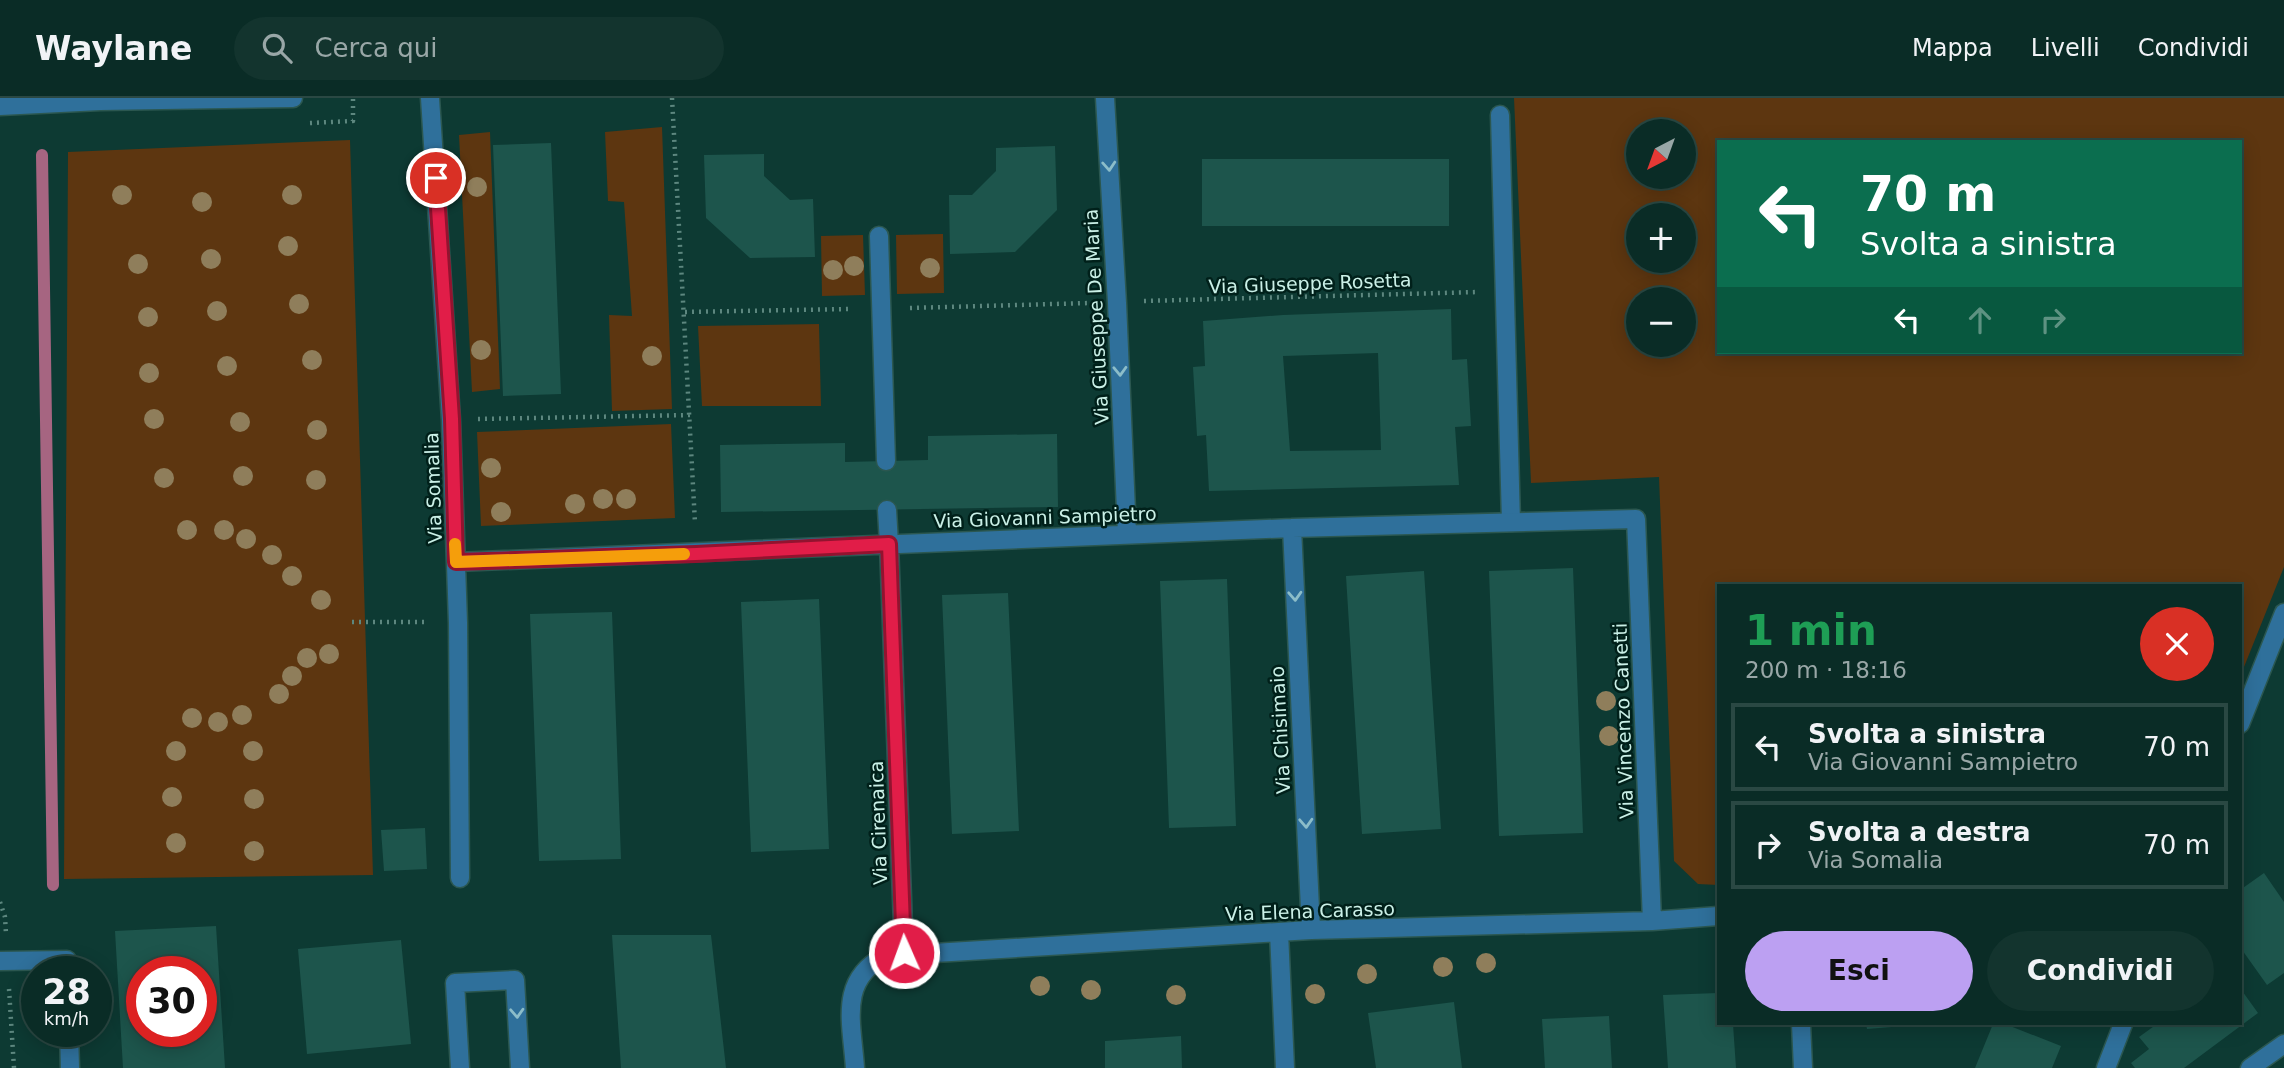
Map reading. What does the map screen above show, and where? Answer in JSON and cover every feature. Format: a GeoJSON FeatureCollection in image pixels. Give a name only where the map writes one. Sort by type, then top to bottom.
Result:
{"type":"FeatureCollection","features":[{"type":"Feature","properties":{"kind":"street"},"geometry":{"type":"LineString","coordinates":[[0,106],[100,101],[293,98]]}},
{"type":"Feature","properties":{"kind":"street","name":"Via Somalia"},"geometry":{"type":"LineString","coordinates":[[430,98],[452,419],[458,623],[460,878]]}},
{"type":"Feature","properties":{"kind":"street","name":"Via Giuseppe De Maria"},"geometry":{"type":"LineString","coordinates":[[1105,98],[1118,303],[1127,534]]}},
{"type":"Feature","properties":{"kind":"street"},"geometry":{"type":"LineString","coordinates":[[1500,115],[1511,522]]}},
{"type":"Feature","properties":{"kind":"street"},"geometry":{"type":"LineString","coordinates":[[878,236],[886,461]]}},
{"type":"Feature","properties":{"kind":"street","name":"Via Cirenaica"},"geometry":{"type":"LineString","coordinates":[[887,510],[904,953]]}},
{"type":"Feature","properties":{"kind":"street","name":"Via Giovanni Sampietro"},"geometry":{"type":"LineString","coordinates":[[456,562],[1127,534],[1636,519]]}},
{"type":"Feature","properties":{"kind":"street","name":"Via Vincenzo Canetti"},"geometry":{"type":"LineString","coordinates":[[1636,519],[1652,921]]}},
{"type":"Feature","properties":{"kind":"street","name":"Via Chisimaio"},"geometry":{"type":"LineString","coordinates":[[1292,528],[1311,930]]}},
{"type":"Feature","properties":{"kind":"street"},"geometry":{"type":"LineString","coordinates":[[2242,719],[2284,613]]}},
{"type":"Feature","properties":{"kind":"street","name":"Via Elena Carasso"},"geometry":{"type":"LineString","coordinates":[[904,953],[1311,930],[1652,921],[1717,916]]}},
{"type":"Feature","properties":{"kind":"street"},"geometry":{"type":"LineString","coordinates":[[1279,932],[1285,1068]]}},
{"type":"Feature","properties":{"kind":"street"},"geometry":{"type":"LineString","coordinates":[[855,1068],[851,1001],[856,981],[869,964],[885,956],[904,953]]}},
{"type":"Feature","properties":{"kind":"street"},"geometry":{"type":"LineString","coordinates":[[0,961],[21,961]]}},
{"type":"Feature","properties":{"kind":"street"},"geometry":{"type":"LineString","coordinates":[[460,1068],[455,983],[515,980],[520,1068]]}},
{"type":"Feature","properties":{"kind":"street"},"geometry":{"type":"LineString","coordinates":[[1801,1025],[1803,1068]]}},
{"type":"Feature","properties":{"kind":"street"},"geometry":{"type":"LineString","coordinates":[[2106,1068],[2123,1025]]}},
{"type":"Feature","properties":{"kind":"street"},"geometry":{"type":"LineString","coordinates":[[2250,1068],[2269,1063],[2284,1044]]}},
{"type":"Feature","properties":{"kind":"street"},"geometry":{"type":"LineString","coordinates":[[69,1047],[70,1068]]}},
{"type":"Feature","properties":{"kind":"path"},"geometry":{"type":"LineString","coordinates":[[672,98],[691,415],[696,554]]}},
{"type":"Feature","properties":{"kind":"path","name":"Via Giuseppe Rosetta"},"geometry":{"type":"LineString","coordinates":[[1118,303],[1504,292]]}},
{"type":"Feature","properties":{"kind":"path"},"geometry":{"type":"LineString","coordinates":[[452,419],[691,415]]}},
{"type":"Feature","properties":{"kind":"path"},"geometry":{"type":"LineString","coordinates":[[352,622],[458,623]]}},
{"type":"Feature","properties":{"kind":"shaded area"},"geometry":{"type":"Polygon","coordinates":[[[1514,98],[2284,98],[2284,567],[2242,672],[2242,584],[1717,584],[1717,885],[1698,884],[1674,861],[1659,477],[1531,483],[1514,98]]]}},
{"type":"Feature","properties":{"kind":"shaded area"},"geometry":{"type":"Polygon","coordinates":[[[662,127],[672,409],[612,411],[609,315],[632,316],[624,202],[608,201],[605,132],[662,127]]]}},
{"type":"Feature","properties":{"kind":"shaded area"},"geometry":{"type":"Polygon","coordinates":[[[490,132],[500,389],[472,392],[459,135],[490,132]]]}},
{"type":"Feature","properties":{"kind":"shaded area"},"geometry":{"type":"Polygon","coordinates":[[[350,140],[373,875],[64,879],[68,152],[350,140]]]}},
{"type":"Feature","properties":{"kind":"shaded area"},"geometry":{"type":"Polygon","coordinates":[[[943,234],[944,293],[897,294],[896,235],[943,234]]]}},
{"type":"Feature","properties":{"kind":"shaded area"},"geometry":{"type":"Polygon","coordinates":[[[863,235],[865,295],[822,296],[821,236],[863,235]]]}},
{"type":"Feature","properties":{"kind":"shaded area"},"geometry":{"type":"Polygon","coordinates":[[[819,324],[821,406],[702,406],[698,326],[819,324]]]}},
{"type":"Feature","properties":{"kind":"shaded area"},"geometry":{"type":"Polygon","coordinates":[[[671,424],[675,518],[481,526],[477,432],[671,424]]]}},
{"type":"Feature","properties":{"kind":"building"},"geometry":{"type":"Polygon","coordinates":[[[551,143],[561,394],[503,396],[493,145],[551,143]]]}},
{"type":"Feature","properties":{"kind":"building"},"geometry":{"type":"Polygon","coordinates":[[[1055,146],[1057,210],[1015,252],[950,254],[949,195],[972,195],[996,171],[996,148],[1055,146]]]}},
{"type":"Feature","properties":{"kind":"building"},"geometry":{"type":"Polygon","coordinates":[[[764,154],[764,176],[790,200],[813,199],[815,257],[750,258],[706,218],[704,155],[764,154]]]}},
{"type":"Feature","properties":{"kind":"building"},"geometry":{"type":"Polygon","coordinates":[[[1202,159],[1449,159],[1449,226],[1202,226],[1202,159]]]}},
{"type":"Feature","properties":{"kind":"building"},"geometry":{"type":"Polygon","coordinates":[[[1451,309],[1452,360],[1467,359],[1471,426],[1455,427],[1459,485],[1209,491],[1206,435],[1197,436],[1193,367],[1205,366],[1203,321],[1283,315],[1451,309]],[[1378,353],[1283,356],[1290,451],[1381,450],[1378,353]]]}},
{"type":"Feature","properties":{"kind":"building"},"geometry":{"type":"Polygon","coordinates":[[[1057,434],[1058,507],[721,512],[720,445],[845,443],[845,462],[928,460],[928,436],[1057,434]]]}},
{"type":"Feature","properties":{"kind":"building"},"geometry":{"type":"Polygon","coordinates":[[[1573,568],[1583,833],[1499,836],[1489,571],[1573,568]]]}},
{"type":"Feature","properties":{"kind":"building"},"geometry":{"type":"Polygon","coordinates":[[[1424,571],[1441,829],[1362,834],[1346,576],[1424,571]]]}},
{"type":"Feature","properties":{"kind":"building"},"geometry":{"type":"Polygon","coordinates":[[[1227,579],[1236,826],[1169,828],[1160,581],[1227,579]]]}},
{"type":"Feature","properties":{"kind":"building"},"geometry":{"type":"Polygon","coordinates":[[[1008,593],[1019,831],[952,834],[942,595],[1008,593]]]}},
{"type":"Feature","properties":{"kind":"building"},"geometry":{"type":"Polygon","coordinates":[[[819,599],[829,849],[751,852],[741,602],[819,599]]]}},
{"type":"Feature","properties":{"kind":"building"},"geometry":{"type":"Polygon","coordinates":[[[612,612],[621,859],[539,861],[530,614],[612,612]]]}},
{"type":"Feature","properties":{"kind":"building"},"geometry":{"type":"Polygon","coordinates":[[[425,828],[427,869],[384,871],[381,830],[425,828]]]}},
{"type":"Feature","properties":{"kind":"building"},"geometry":{"type":"Polygon","coordinates":[[[2264,873],[2284,902],[2284,973],[2267,985],[2242,950],[2242,889],[2264,873]]]}},
{"type":"Feature","properties":{"kind":"building"},"geometry":{"type":"Polygon","coordinates":[[[216,926],[225,1068],[123,1068],[115,931],[216,926]]]}},
{"type":"Feature","properties":{"kind":"building"},"geometry":{"type":"Polygon","coordinates":[[[612,935],[711,935],[726,1068],[621,1068],[612,935]]]}},
{"type":"Feature","properties":{"kind":"building"},"geometry":{"type":"Polygon","coordinates":[[[401,940],[411,1044],[307,1054],[298,949],[401,940]]]}},
{"type":"Feature","properties":{"kind":"building"},"geometry":{"type":"Polygon","coordinates":[[[2242,991],[2258,1013],[2242,1025],[2242,991]]]}},
{"type":"Feature","properties":{"kind":"building"},"geometry":{"type":"Polygon","coordinates":[[[1717,993],[1717,1025],[1733,1025],[1736,1068],[1668,1068],[1663,995],[1717,993]]]}},
{"type":"Feature","properties":{"kind":"building"},"geometry":{"type":"Polygon","coordinates":[[[1454,1002],[1462,1068],[1376,1068],[1368,1013],[1454,1002]]]}},
{"type":"Feature","properties":{"kind":"building"},"geometry":{"type":"Polygon","coordinates":[[[1609,1016],[1612,1068],[1545,1068],[1542,1019],[1609,1016]]]}},
{"type":"Feature","properties":{"kind":"building"},"geometry":{"type":"Polygon","coordinates":[[[1866,1025],[1904,1025],[1904,1026],[1867,1029],[1866,1025]]]}},
{"type":"Feature","properties":{"kind":"building"},"geometry":{"type":"Polygon","coordinates":[[[1993,1025],[2008,1025],[2061,1046],[2052,1068],[1975,1068],[1993,1025]]]}},
{"type":"Feature","properties":{"kind":"building"},"geometry":{"type":"Polygon","coordinates":[[[2156,1025],[2242,1025],[2184,1068],[2135,1068],[2131,1063],[2149,1049],[2139,1037],[2156,1025]]]}},
{"type":"Feature","properties":{"kind":"building"},"geometry":{"type":"Polygon","coordinates":[[[1181,1036],[1182,1068],[1105,1068],[1105,1041],[1181,1036]]]}},
{"type":"Feature","properties":{"kind":"waterway"},"geometry":{"type":"LineString","coordinates":[[42,155],[53,885]]}},
{"type":"Feature","properties":{"kind":"slow traffic"},"geometry":{"type":"LineString","coordinates":[[455,544],[456,562],[684,554]]}},
{"type":"Feature","properties":{"kind":"route"},"geometry":{"type":"LineString","coordinates":[[436,178],[452,419],[456,562],[889,544],[904,953]]}}]}
